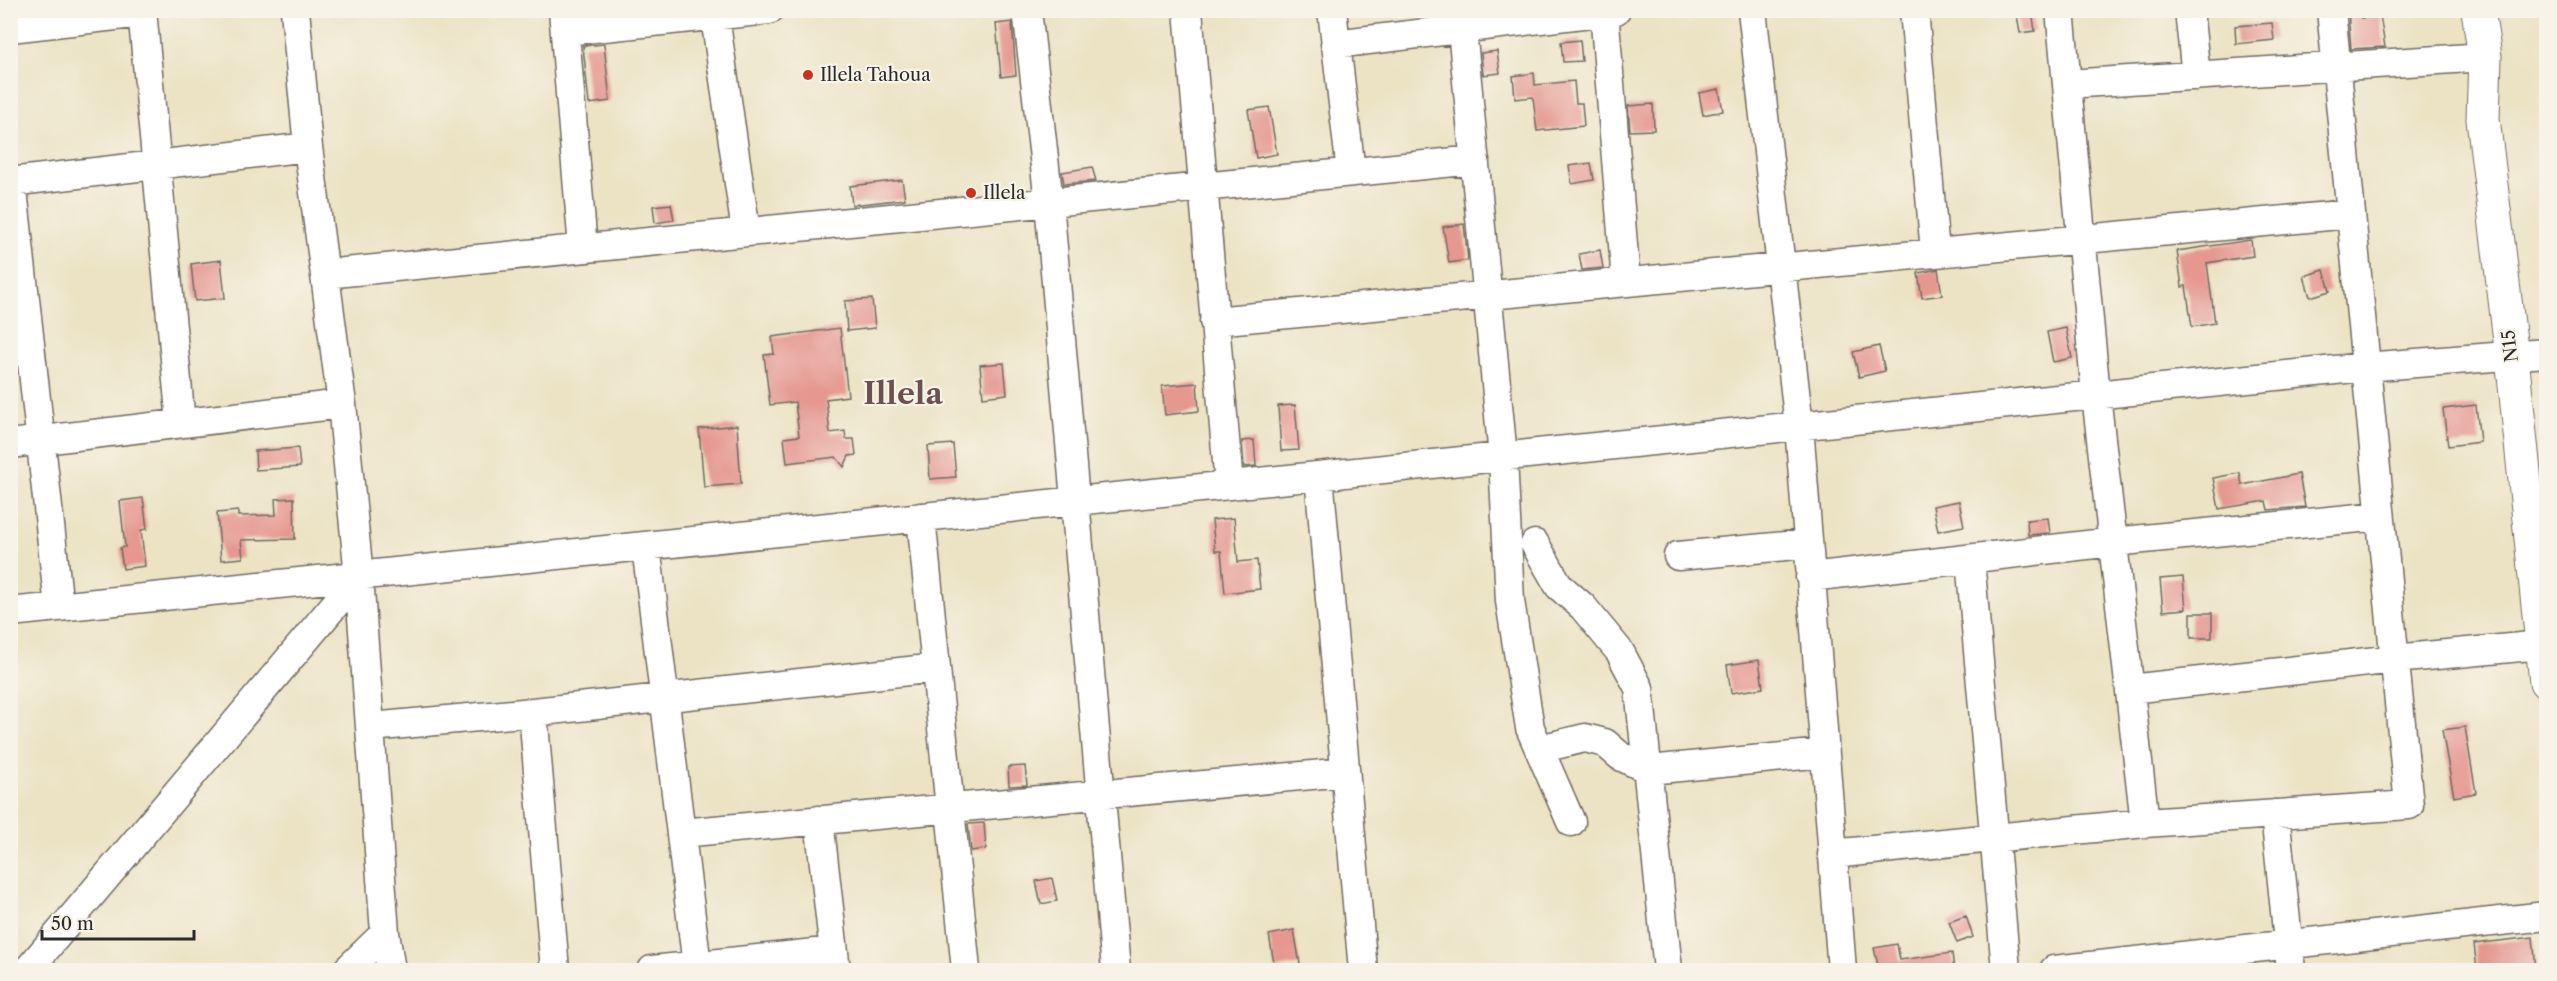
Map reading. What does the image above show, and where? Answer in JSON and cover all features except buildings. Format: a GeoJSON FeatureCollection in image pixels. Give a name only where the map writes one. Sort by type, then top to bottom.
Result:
{"type":"FeatureCollection","features":[{"type":"Feature","properties":{"kind":"main road","name":"N15"},"geometry":{"type":"LineString","coordinates":[[2478,10],[2485,57],[2483,119],[2512,357],[2547,682]]}},
{"type":"Feature","properties":{"kind":"street"},"geometry":{"type":"LineString","coordinates":[[295,10],[308,147],[342,404],[359,576],[385,933],[391,970]]}},
{"type":"Feature","properties":{"kind":"street"},"geometry":{"type":"LineString","coordinates":[[582,248],[564,21],[769,10]]}},
{"type":"Feature","properties":{"kind":"street"},"geometry":{"type":"LineString","coordinates":[[1027,10],[1049,202],[1116,970]]}},
{"type":"Feature","properties":{"kind":"street"},"geometry":{"type":"LineString","coordinates":[[1188,10],[1228,485]]}},
{"type":"Feature","properties":{"kind":"street"},"geometry":{"type":"LineString","coordinates":[[1332,10],[1351,172]]}},
{"type":"Feature","properties":{"kind":"street"},"geometry":{"type":"LineString","coordinates":[[1752,10],[1798,426],[1842,970]]}},
{"type":"Feature","properties":{"kind":"street"},"geometry":{"type":"LineString","coordinates":[[1914,10],[1935,253]]}},
{"type":"Feature","properties":{"kind":"street"},"geometry":{"type":"LineString","coordinates":[[2060,10],[2096,395],[2145,823]]}},
{"type":"Feature","properties":{"kind":"street"},"geometry":{"type":"LineString","coordinates":[[2189,10],[2196,76]]}},
{"type":"Feature","properties":{"kind":"street"},"geometry":{"type":"LineString","coordinates":[[1832,854],[2145,823],[2409,804],[2364,367],[2331,10]]}},
{"type":"Feature","properties":{"kind":"street"},"geometry":{"type":"LineString","coordinates":[[1335,44],[1608,11],[1626,282]]}},
{"type":"Feature","properties":{"kind":"street"},"geometry":{"type":"LineString","coordinates":[[10,28],[142,12],[181,423]]}},
{"type":"Feature","properties":{"kind":"street"},"geometry":{"type":"LineString","coordinates":[[715,13],[746,232]]}},
{"type":"Feature","properties":{"kind":"street"},"geometry":{"type":"LineString","coordinates":[[1462,29],[1503,457],[1510,601],[1530,728],[1571,822]]}},
{"type":"Feature","properties":{"kind":"street"},"geometry":{"type":"LineString","coordinates":[[2067,84],[2485,57]]}},
{"type":"Feature","properties":{"kind":"street"},"geometry":{"type":"LineString","coordinates":[[59,607],[41,440],[18,304],[11,182],[308,147]]}},
{"type":"Feature","properties":{"kind":"street"},"geometry":{"type":"LineString","coordinates":[[325,273],[1475,160]]}},
{"type":"Feature","properties":{"kind":"street"},"geometry":{"type":"LineString","coordinates":[[1214,321],[2350,214]]}},
{"type":"Feature","properties":{"kind":"street"},"geometry":{"type":"LineString","coordinates":[[14,615],[59,607],[2364,367],[2547,353]]}},
{"type":"Feature","properties":{"kind":"street"},"geometry":{"type":"LineString","coordinates":[[10,444],[342,404]]}},
{"type":"Feature","properties":{"kind":"street"},"geometry":{"type":"LineString","coordinates":[[1319,476],[1363,970]]}},
{"type":"Feature","properties":{"kind":"street"},"geometry":{"type":"LineString","coordinates":[[1810,577],[2113,542],[2380,516]]}},
{"type":"Feature","properties":{"kind":"street"},"geometry":{"type":"LineString","coordinates":[[921,518],[966,970]]}},
{"type":"Feature","properties":{"kind":"street"},"geometry":{"type":"LineString","coordinates":[[1535,544],[1559,586],[1583,607],[1620,652],[1639,688],[1668,970]]}},
{"type":"Feature","properties":{"kind":"street"},"geometry":{"type":"LineString","coordinates":[[1678,556],[1807,544]]}},
{"type":"Feature","properties":{"kind":"street"},"geometry":{"type":"LineString","coordinates":[[646,546],[697,966]]}},
{"type":"Feature","properties":{"kind":"street"},"geometry":{"type":"LineString","coordinates":[[1970,559],[2006,970]]}},
{"type":"Feature","properties":{"kind":"street"},"geometry":{"type":"LineString","coordinates":[[28,970],[359,576]]}},
{"type":"Feature","properties":{"kind":"street"},"geometry":{"type":"LineString","coordinates":[[2130,689],[2542,645]]}},
{"type":"Feature","properties":{"kind":"street"},"geometry":{"type":"LineString","coordinates":[[371,727],[532,712],[936,668]]}},
{"type":"Feature","properties":{"kind":"street"},"geometry":{"type":"LineString","coordinates":[[532,712],[555,970]]}},
{"type":"Feature","properties":{"kind":"street"},"geometry":{"type":"LineString","coordinates":[[1539,749],[1585,738],[1605,743],[1620,756],[1649,770],[1824,753]]}},
{"type":"Feature","properties":{"kind":"street"},"geometry":{"type":"LineString","coordinates":[[681,833],[1346,772]]}},
{"type":"Feature","properties":{"kind":"street"},"geometry":{"type":"LineString","coordinates":[[2275,813],[2290,958]]}},
{"type":"Feature","properties":{"kind":"street"},"geometry":{"type":"LineString","coordinates":[[652,970],[835,961],[819,820]]}},
{"type":"Feature","properties":{"kind":"street"},"geometry":{"type":"LineString","coordinates":[[2054,970],[2290,958],[2547,916]]}},
{"type":"Feature","properties":{"kind":"street"},"geometry":{"type":"LineString","coordinates":[[347,970],[385,933]]}},
{"type":"Feature","properties":{"kind":"place","name":"Illela Tahoua"},"geometry":{"type":"Point","coordinates":[808,75]}},
{"type":"Feature","properties":{"kind":"place","name":"Illela"},"geometry":{"type":"Point","coordinates":[971,193]}},
{"type":"Feature","properties":{"kind":"district","name":"Illela"},"geometry":{"type":"Point","coordinates":[903,393]}}]}
